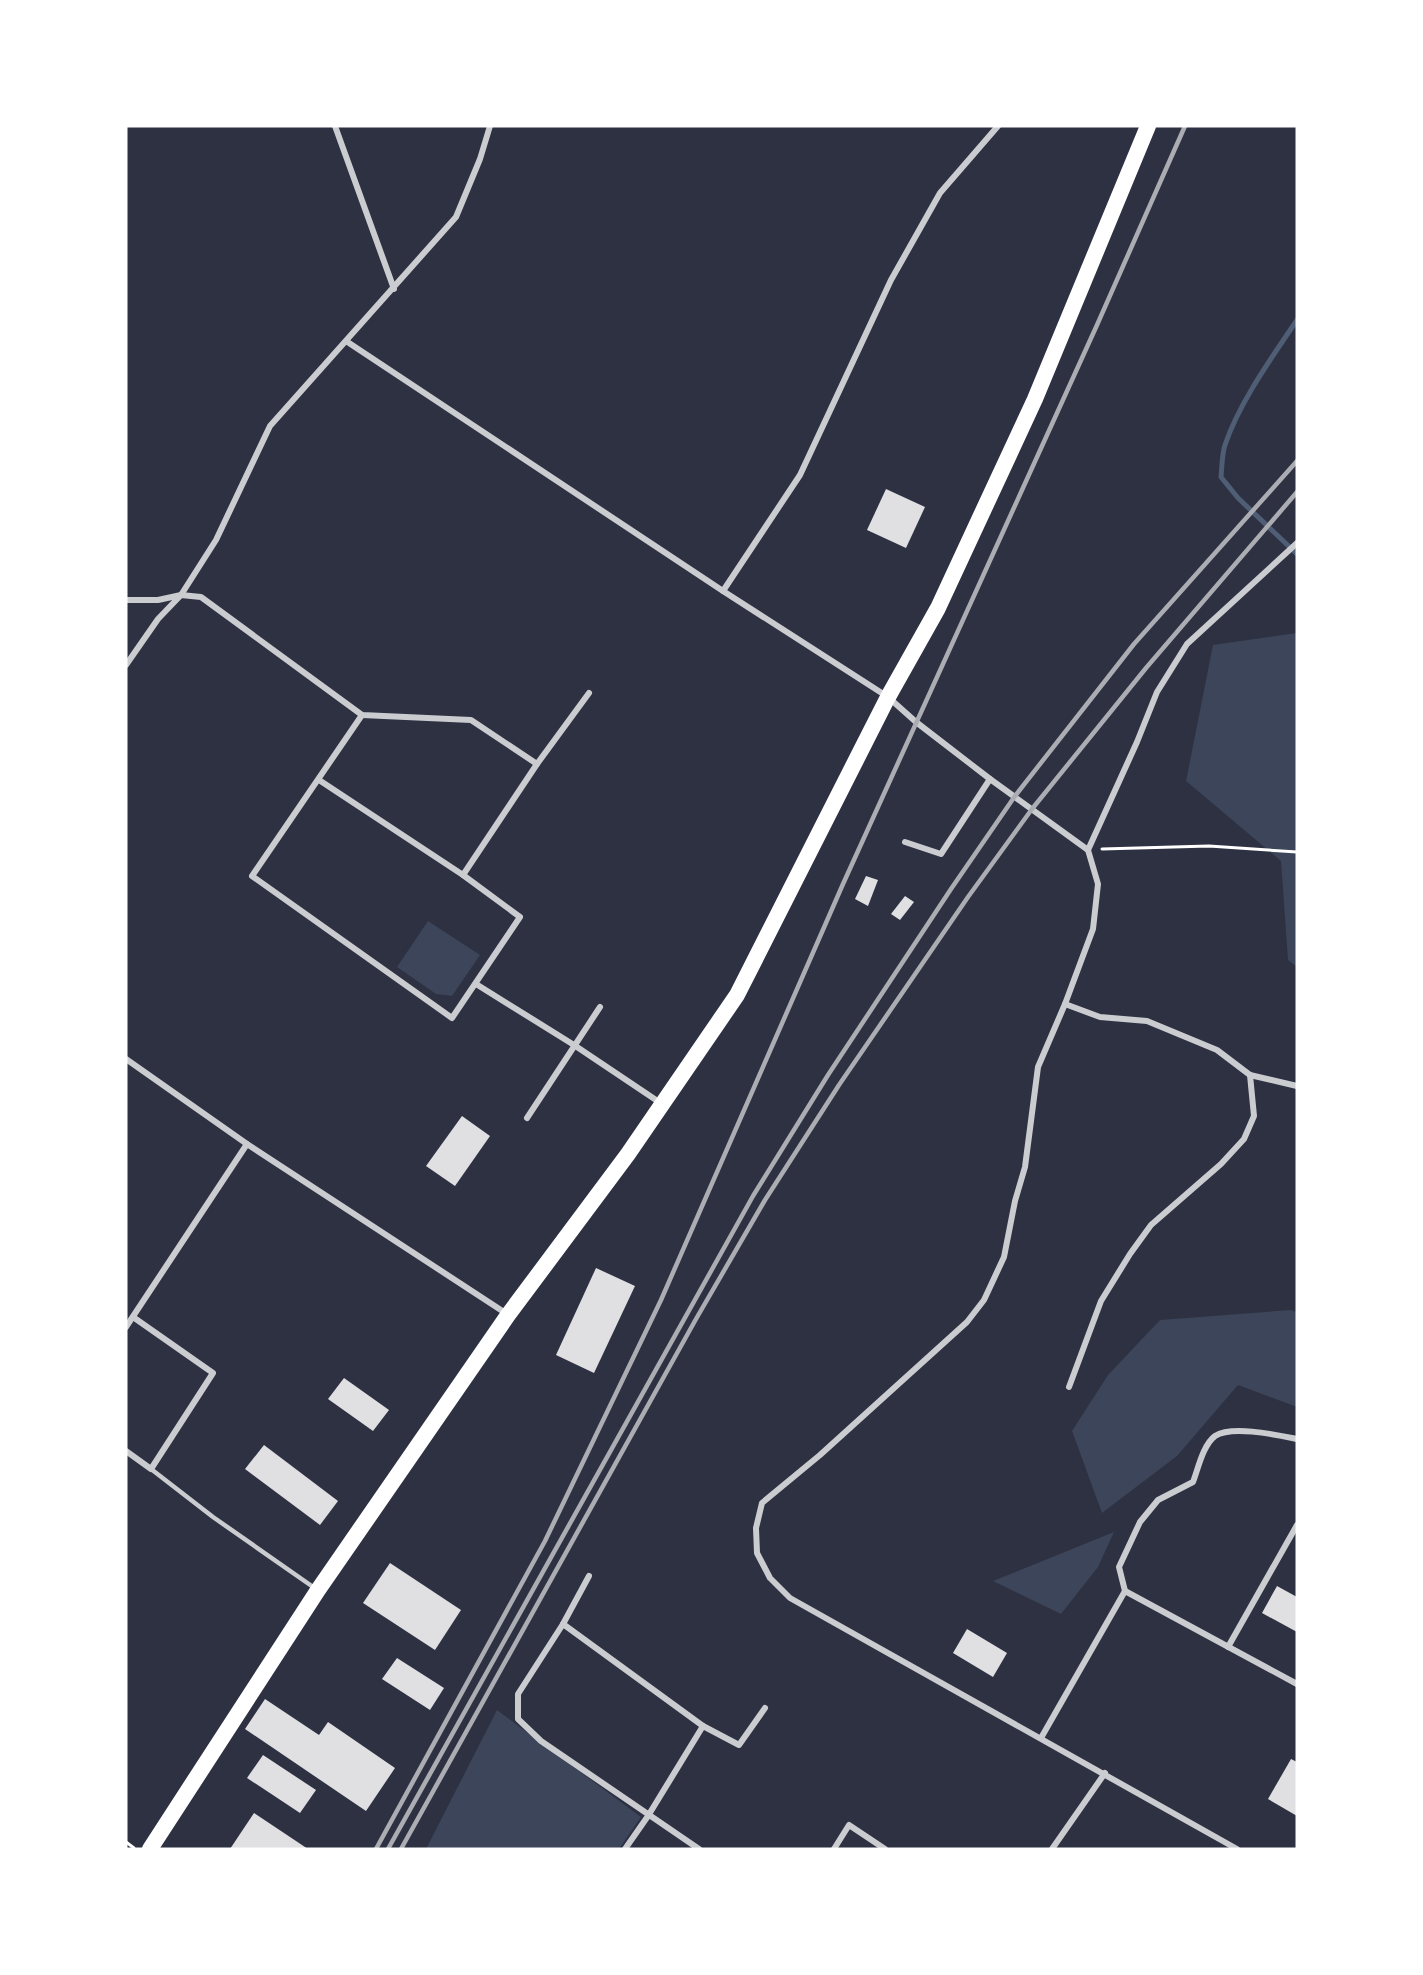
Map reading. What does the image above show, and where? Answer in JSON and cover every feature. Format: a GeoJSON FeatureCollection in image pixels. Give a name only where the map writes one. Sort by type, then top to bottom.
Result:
{"type":"FeatureCollection","features":[{"type":"Feature","properties":{"kind":"highway"},"geometry":{"type":"LineString","coordinates":[[150,1849],[318,1590],[508,1315],[628,1154],[737,995],[888,697],[938,608],[1035,399],[1148,126]]}},
{"type":"Feature","properties":{"kind":"street"},"geometry":{"type":"LineString","coordinates":[[335,126],[394,289]]}},
{"type":"Feature","properties":{"kind":"street"},"geometry":{"type":"LineString","coordinates":[[126,665],[158,619],[181,595],[216,540],[270,426],[456,217],[480,159],[490,126]]}},
{"type":"Feature","properties":{"kind":"street"},"geometry":{"type":"LineString","coordinates":[[723,591],[800,475],[891,280],[940,193],[998,126]]}},
{"type":"Feature","properties":{"kind":"street"},"geometry":{"type":"LineString","coordinates":[[346,341],[723,591],[888,697],[916,722],[1088,850],[1098,884],[1093,928],[1065,1004],[1038,1067],[1025,1167],[1015,1201],[1004,1257],[984,1300],[967,1322],[820,1455],[762,1503],[756,1528],[758,1553],[770,1578],[790,1598],[1237,1849]]}},
{"type":"Feature","properties":{"kind":"street"},"geometry":{"type":"LineString","coordinates":[[1088,850],[1157,692],[1187,644],[1297,543]]}},
{"type":"Feature","properties":{"kind":"street"},"geometry":{"type":"LineString","coordinates":[[126,600],[158,600],[181,595],[201,597],[362,715],[471,720],[537,764]]}},
{"type":"Feature","properties":{"kind":"street"},"geometry":{"type":"LineString","coordinates":[[463,875],[537,764],[589,693]]}},
{"type":"Feature","properties":{"kind":"street"},"geometry":{"type":"LineString","coordinates":[[319,780],[463,875],[520,917],[452,1018],[252,876],[362,715]]}},
{"type":"Feature","properties":{"kind":"street"},"geometry":{"type":"LineString","coordinates":[[905,842],[941,854],[990,778]]}},
{"type":"Feature","properties":{"kind":"street"},"geometry":{"type":"LineString","coordinates":[[476,984],[574,1045],[662,1104]]}},
{"type":"Feature","properties":{"kind":"street"},"geometry":{"type":"LineString","coordinates":[[1065,1004],[1100,1017],[1147,1021],[1217,1050],[1250,1075],[1297,1086]]}},
{"type":"Feature","properties":{"kind":"street"},"geometry":{"type":"LineString","coordinates":[[527,1118],[600,1007]]}},
{"type":"Feature","properties":{"kind":"street"},"geometry":{"type":"LineString","coordinates":[[126,1059],[247,1144],[508,1315]]}},
{"type":"Feature","properties":{"kind":"street"},"geometry":{"type":"LineString","coordinates":[[1069,1387],[1101,1300],[1130,1254],[1151,1226],[1221,1164],[1244,1139],[1254,1116],[1250,1075]]}},
{"type":"Feature","properties":{"kind":"street"},"geometry":{"type":"LineString","coordinates":[[126,1327],[247,1144]]}},
{"type":"Feature","properties":{"kind":"street"},"geometry":{"type":"LineString","coordinates":[[126,1451],[151,1469],[213,1373],[133,1317]]}},
{"type":"Feature","properties":{"kind":"street"},"geometry":{"type":"LineString","coordinates":[[1041,1738],[1125,1591],[1119,1567],[1140,1522],[1158,1500],[1193,1482],[1207,1447],[1214,1437],[1229,1430],[1297,1439]]}},
{"type":"Feature","properties":{"kind":"street"},"geometry":{"type":"LineString","coordinates":[[1228,1647],[1297,1525]]}},
{"type":"Feature","properties":{"kind":"street"},"geometry":{"type":"LineString","coordinates":[[589,1576],[563,1623],[518,1694],[518,1719],[541,1741],[699,1849]]}},
{"type":"Feature","properties":{"kind":"street"},"geometry":{"type":"LineString","coordinates":[[1125,1591],[1297,1684]]}},
{"type":"Feature","properties":{"kind":"street"},"geometry":{"type":"LineString","coordinates":[[563,1623],[703,1726],[740,1745],[765,1708]]}},
{"type":"Feature","properties":{"kind":"street"},"geometry":{"type":"LineString","coordinates":[[625,1849],[703,1726]]}},
{"type":"Feature","properties":{"kind":"street"},"geometry":{"type":"LineString","coordinates":[[1053,1849],[1105,1773]]}},
{"type":"Feature","properties":{"kind":"street"},"geometry":{"type":"LineString","coordinates":[[834,1849],[849,1825],[885,1849]]}},
{"type":"Feature","properties":{"kind":"lane"},"geometry":{"type":"LineString","coordinates":[[151,1469],[213,1518],[318,1590]]}},
{"type":"Feature","properties":{"kind":"path"},"geometry":{"type":"LineString","coordinates":[[1088,850],[1209,846],[1297,852]]}},
{"type":"Feature","properties":{"kind":"path"},"geometry":{"type":"LineString","coordinates":[[126,1842],[136,1849]]}},
{"type":"Feature","properties":{"kind":"shaded area"},"geometry":{"type":"Polygon","coordinates":[[[1297,633],[1297,967],[1288,960],[1281,861],[1186,781],[1213,645],[1297,633]]]}},
{"type":"Feature","properties":{"kind":"shaded area"},"geometry":{"type":"Polygon","coordinates":[[[428,921],[480,955],[452,996],[436,994],[397,967],[428,921]]]}},
{"type":"Feature","properties":{"kind":"shaded area"},"geometry":{"type":"Polygon","coordinates":[[[1290,1310],[1297,1312],[1297,1407],[1238,1385],[1177,1456],[1102,1513],[1072,1431],[1108,1375],[1160,1320],[1290,1310]]]}},
{"type":"Feature","properties":{"kind":"shaded area"},"geometry":{"type":"Polygon","coordinates":[[[1114,1532],[1098,1567],[1061,1614],[993,1581],[1114,1532]]]}},
{"type":"Feature","properties":{"kind":"shaded area"},"geometry":{"type":"Polygon","coordinates":[[[497,1710],[641,1817],[619,1849],[426,1849],[497,1710]]]}},
{"type":"Feature","properties":{"kind":"building"},"geometry":{"type":"Polygon","coordinates":[[[886,489],[925,507],[906,548],[867,530],[886,489]]]}},
{"type":"Feature","properties":{"kind":"building"},"geometry":{"type":"Polygon","coordinates":[[[866,876],[878,880],[868,906],[855,899],[866,876]]]}},
{"type":"Feature","properties":{"kind":"building"},"geometry":{"type":"Polygon","coordinates":[[[905,896],[914,902],[900,920],[891,914],[905,896]]]}},
{"type":"Feature","properties":{"kind":"building"},"geometry":{"type":"Polygon","coordinates":[[[462,1116],[490,1136],[455,1186],[426,1166],[462,1116]]]}},
{"type":"Feature","properties":{"kind":"building"},"geometry":{"type":"Polygon","coordinates":[[[596,1268],[635,1286],[594,1373],[556,1355],[596,1268]]]}},
{"type":"Feature","properties":{"kind":"building"},"geometry":{"type":"Polygon","coordinates":[[[344,1378],[389,1410],[373,1431],[328,1399],[344,1378]]]}},
{"type":"Feature","properties":{"kind":"building"},"geometry":{"type":"Polygon","coordinates":[[[264,1445],[338,1501],[320,1525],[245,1469],[264,1445]]]}},
{"type":"Feature","properties":{"kind":"building"},"geometry":{"type":"Polygon","coordinates":[[[390,1563],[461,1610],[435,1650],[363,1603],[390,1563]]]}},
{"type":"Feature","properties":{"kind":"building"},"geometry":{"type":"Polygon","coordinates":[[[1277,1586],[1297,1597],[1297,1632],[1262,1613],[1277,1586]]]}},
{"type":"Feature","properties":{"kind":"building"},"geometry":{"type":"Polygon","coordinates":[[[967,1629],[1007,1653],[993,1677],[953,1653],[967,1629]]]}},
{"type":"Feature","properties":{"kind":"building"},"geometry":{"type":"Polygon","coordinates":[[[397,1658],[444,1688],[430,1710],[382,1679],[397,1658]]]}},
{"type":"Feature","properties":{"kind":"building"},"geometry":{"type":"Polygon","coordinates":[[[265,1699],[319,1735],[328,1722],[395,1768],[366,1811],[245,1729],[265,1699]]]}},
{"type":"Feature","properties":{"kind":"building"},"geometry":{"type":"Polygon","coordinates":[[[263,1755],[316,1790],[300,1813],[247,1778],[263,1755]]]}},
{"type":"Feature","properties":{"kind":"building"},"geometry":{"type":"Polygon","coordinates":[[[1291,1759],[1297,1762],[1297,1816],[1268,1799],[1291,1759]]]}},
{"type":"Feature","properties":{"kind":"building"},"geometry":{"type":"Polygon","coordinates":[[[254,1813],[308,1849],[230,1849],[254,1813]]]}},
{"type":"Feature","properties":{"kind":"waterway"},"geometry":{"type":"LineString","coordinates":[[1297,320],[1257,381],[1231,429],[1224,449],[1221,477],[1238,498],[1297,554]]}},
{"type":"Feature","properties":{"kind":"railway"},"geometry":{"type":"LineString","coordinates":[[376,1849],[545,1541],[661,1300],[843,884],[1185,126]]}},
{"type":"Feature","properties":{"kind":"railway"},"geometry":{"type":"LineString","coordinates":[[388,1849],[753,1196],[828,1075],[1015,796],[1134,644],[1297,461]]}},
{"type":"Feature","properties":{"kind":"railway"},"geometry":{"type":"LineString","coordinates":[[401,1849],[696,1319],[765,1200],[839,1085],[968,897],[1032,809],[1146,668],[1297,492]]}}]}
